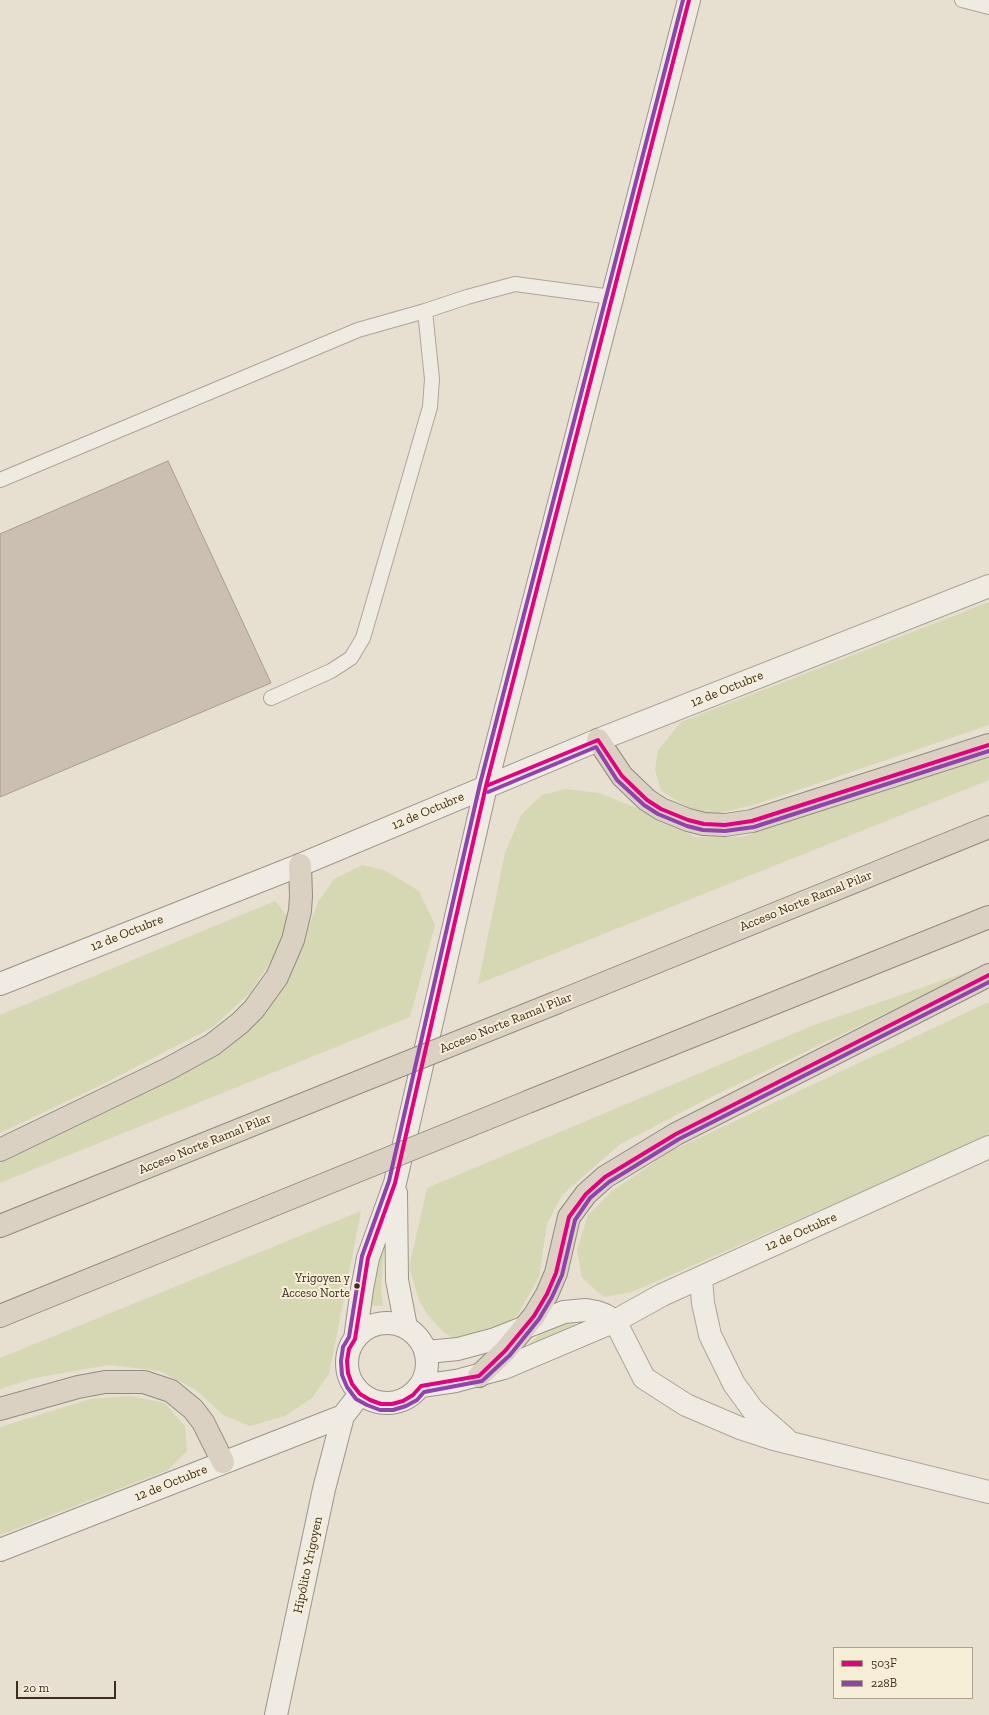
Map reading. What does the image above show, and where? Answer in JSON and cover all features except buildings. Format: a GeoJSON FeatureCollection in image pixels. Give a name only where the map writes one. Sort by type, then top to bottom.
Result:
{"type":"FeatureCollection","features":[{"type":"Feature","properties":{"kind":"highway"},"geometry":{"type":"LineString","coordinates":[[598,740],[622,776],[647,800],[661,809],[688,820],[704,824],[725,825],[752,821],[989,745]]}},
{"type":"Feature","properties":{"kind":"highway","name":"Acceso Norte Ramal Pilar"},"geometry":{"type":"LineString","coordinates":[[0,1226],[989,827]]}},
{"type":"Feature","properties":{"kind":"highway"},"geometry":{"type":"LineString","coordinates":[[0,1150],[168,1069],[212,1045],[240,1023],[258,1004],[277,977],[293,940],[300,911],[300,865]]}},
{"type":"Feature","properties":{"kind":"highway"},"geometry":{"type":"LineString","coordinates":[[0,1316],[989,917]]}},
{"type":"Feature","properties":{"kind":"highway"},"geometry":{"type":"LineString","coordinates":[[479,1376],[526,1328],[544,1300],[556,1273],[565,1231],[570,1217],[586,1194],[605,1178],[657,1144],[989,974]]}},
{"type":"Feature","properties":{"kind":"highway"},"geometry":{"type":"LineString","coordinates":[[0,1410],[78,1387],[105,1382],[144,1382],[171,1391],[193,1409],[203,1422],[223,1462]]}},
{"type":"Feature","properties":{"kind":"street"},"geometry":{"type":"LineString","coordinates":[[355,1339],[368,1258],[395,1183],[486,786],[688,0]]}},
{"type":"Feature","properties":{"kind":"street","name":"12 de Octubre"},"geometry":{"type":"LineString","coordinates":[[0,984],[300,865],[598,740],[989,586]]}},
{"type":"Feature","properties":{"kind":"street","name":"12 de Octubre"},"geometry":{"type":"LineString","coordinates":[[421,1386],[479,1376],[522,1361],[615,1321],[662,1295],[989,1147]]}},
{"type":"Feature","properties":{"kind":"street"},"geometry":{"type":"LineString","coordinates":[[395,1183],[397,1280],[406,1327]]}},
{"type":"Feature","properties":{"kind":"street"},"geometry":{"type":"LineString","coordinates":[[701,1278],[703,1303],[710,1335],[734,1384],[753,1410],[789,1443]]}},
{"type":"Feature","properties":{"kind":"street"},"geometry":{"type":"LineString","coordinates":[[427,1352],[471,1346],[526,1328],[542,1319],[574,1310],[597,1312],[615,1321],[644,1378],[686,1404],[740,1428],[789,1443],[989,1492]]}},
{"type":"Feature","properties":{"kind":"street"},"geometry":{"type":"LineString","coordinates":[[384,1323],[395,1323],[406,1327],[422,1342],[427,1352],[428,1364],[426,1376],[421,1386],[413,1395],[403,1401],[392,1404],[380,1404],[370,1400],[360,1394],[352,1384],[348,1373],[347,1361],[349,1349],[355,1339],[363,1331],[384,1323]]}},
{"type":"Feature","properties":{"kind":"street"},"geometry":{"type":"LineString","coordinates":[[343,1416],[360,1394]]}},
{"type":"Feature","properties":{"kind":"street","name":"12 de Octubre"},"geometry":{"type":"LineString","coordinates":[[0,1550],[343,1416]]}},
{"type":"Feature","properties":{"kind":"street","name":"Hipólito Yrigoyen"},"geometry":{"type":"LineString","coordinates":[[276,1715],[324,1489],[343,1416]]}},
{"type":"Feature","properties":{"kind":"lane"},"geometry":{"type":"LineString","coordinates":[[962,0],[989,7]]}},
{"type":"Feature","properties":{"kind":"lane"},"geometry":{"type":"LineString","coordinates":[[0,480],[358,330],[425,311],[467,297],[515,284],[612,297]]}},
{"type":"Feature","properties":{"kind":"lane"},"geometry":{"type":"LineString","coordinates":[[271,698],[332,671],[351,658],[363,638],[430,407],[432,379],[425,311]]}},
{"type":"Feature","properties":{"kind":"green space"},"geometry":{"type":"Polygon","coordinates":[[[989,602],[989,725],[754,805],[713,814],[689,808],[661,791],[655,770],[658,750],[681,722],[989,602]]]}},
{"type":"Feature","properties":{"kind":"green space"},"geometry":{"type":"Polygon","coordinates":[[[989,756],[989,780],[478,984],[505,853],[521,815],[542,795],[565,789],[599,793],[639,809],[695,837],[742,837],[989,756]]]}},
{"type":"Feature","properties":{"kind":"green space"},"geometry":{"type":"Polygon","coordinates":[[[362,865],[384,870],[419,891],[435,925],[410,1017],[0,1183],[0,1163],[202,1064],[247,1032],[289,980],[318,902],[334,879],[362,865]]]}},
{"type":"Feature","properties":{"kind":"green space"},"geometry":{"type":"Polygon","coordinates":[[[275,901],[290,919],[276,953],[250,993],[213,1027],[101,1085],[0,1133],[0,1015],[275,901]]]}},
{"type":"Feature","properties":{"kind":"green space"},"geometry":{"type":"Polygon","coordinates":[[[984,966],[705,1100],[619,1145],[562,1195],[547,1224],[539,1277],[517,1316],[487,1337],[461,1342],[443,1332],[427,1314],[419,1300],[409,1267],[427,1188],[814,1025],[984,966]]]}},
{"type":"Feature","properties":{"kind":"green space"},"geometry":{"type":"Polygon","coordinates":[[[989,1002],[989,1136],[632,1292],[604,1297],[582,1278],[577,1250],[588,1215],[612,1191],[671,1151],[989,1002]]]}},
{"type":"Feature","properties":{"kind":"green space"},"geometry":{"type":"Polygon","coordinates":[[[361,1211],[329,1374],[312,1398],[285,1416],[250,1426],[223,1415],[196,1390],[160,1371],[109,1365],[35,1378],[0,1389],[0,1358],[361,1211]]]}},
{"type":"Feature","properties":{"kind":"green space"},"geometry":{"type":"Polygon","coordinates":[[[385,1239],[381,1289],[383,1306],[368,1306],[385,1239]]]}},
{"type":"Feature","properties":{"kind":"green space"},"geometry":{"type":"Polygon","coordinates":[[[554,1321],[587,1326],[520,1352],[539,1335],[554,1321]]]}},
{"type":"Feature","properties":{"kind":"green space"},"geometry":{"type":"Polygon","coordinates":[[[131,1396],[165,1403],[185,1426],[187,1451],[168,1470],[0,1535],[0,1427],[90,1399],[131,1396]]]}},
{"type":"Feature","properties":{"kind":"transit line","name":"228B"},"geometry":{"type":"LineString","coordinates":[[683,0],[480,784],[389,1181],[362,1256],[349,1337],[343,1347],[341,1361],[342,1375],[347,1387],[356,1399],[367,1405],[380,1410],[393,1410],[406,1406],[417,1400],[424,1392],[482,1381],[510,1355],[539,1319],[552,1297],[562,1275],[575,1220],[590,1198],[609,1182],[679,1139],[989,982]]}},
{"type":"Feature","properties":{"kind":"transit line","name":"503F"},"geometry":{"type":"LineString","coordinates":[[689,0],[486,786],[395,1183],[368,1258],[355,1339],[349,1349],[347,1361],[348,1373],[352,1384],[360,1394],[370,1400],[381,1404],[392,1404],[403,1401],[413,1395],[421,1386],[479,1376],[505,1351],[534,1316],[547,1294],[556,1273],[569,1217],[586,1194],[605,1177],[676,1134],[989,975]]}},
{"type":"Feature","properties":{"kind":"transit line","name":"503F"},"geometry":{"type":"LineString","coordinates":[[486,786],[598,740],[622,776],[647,800],[661,809],[688,820],[704,824],[725,825],[752,821],[989,745]]}},
{"type":"Feature","properties":{"kind":"transit line","name":"228B"},"geometry":{"type":"LineString","coordinates":[[488,792],[596,747],[617,780],[644,805],[658,814],[687,826],[703,830],[725,831],[754,827],[989,751]]}},
{"type":"Feature","properties":{"kind":"place","name":"Yrigoyen y Acceso Norte"},"geometry":{"type":"Point","coordinates":[357,1286]}}]}
